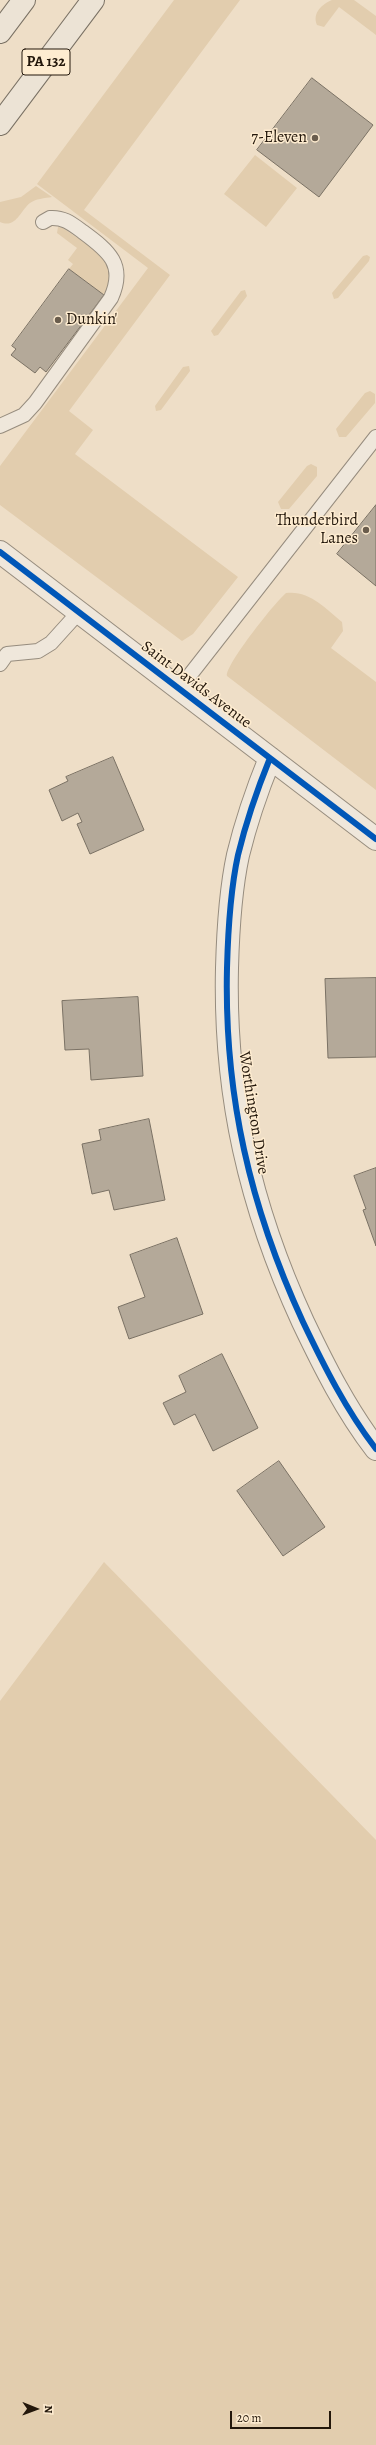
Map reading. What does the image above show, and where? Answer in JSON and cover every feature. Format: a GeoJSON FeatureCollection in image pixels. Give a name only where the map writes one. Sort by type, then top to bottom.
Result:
{"type":"FeatureCollection","features":[{"type":"Feature","properties":{"kind":"main road"},"geometry":{"type":"LineString","coordinates":[[0,32],[24,0]]}},
{"type":"Feature","properties":{"kind":"main road","name":"PA 132"},"geometry":{"type":"LineString","coordinates":[[0,124],[93,0]]}},
{"type":"Feature","properties":{"kind":"street","name":"Saint Davids Avenue"},"geometry":{"type":"LineString","coordinates":[[0,552],[376,839]]}},
{"type":"Feature","properties":{"kind":"street","name":"Worthington Drive"},"geometry":{"type":"LineString","coordinates":[[270,758],[256,792],[238,856],[228,923],[226,1003],[229,1057],[236,1111],[255,1200],[268,1240],[293,1300],[321,1359],[345,1403],[376,1449]]}},
{"type":"Feature","properties":{"kind":"lane"},"geometry":{"type":"LineString","coordinates":[[0,426],[8,424],[28,411],[111,298],[116,288],[116,267],[112,257],[103,246],[66,220],[50,218],[43,222]]}},
{"type":"Feature","properties":{"kind":"lane"},"geometry":{"type":"LineString","coordinates":[[179,689],[376,437]]}},
{"type":"Feature","properties":{"kind":"lane"},"geometry":{"type":"LineString","coordinates":[[2,656],[38,651],[51,643],[79,612]]}},
{"type":"Feature","properties":{"kind":"shaded area"},"geometry":{"type":"Polygon","coordinates":[[[174,0],[240,0],[84,210],[170,275],[69,411],[93,430],[75,454],[238,577],[193,634],[182,641],[0,505],[0,466],[148,268],[37,184],[174,0]]]}},
{"type":"Feature","properties":{"kind":"shaded area"},"geometry":{"type":"Polygon","coordinates":[[[332,0],[354,0],[376,16],[376,35],[339,7],[324,27],[317,25],[317,13],[325,4],[332,0]]]}},
{"type":"Feature","properties":{"kind":"shaded area"},"geometry":{"type":"Polygon","coordinates":[[[255,155],[297,188],[266,227],[224,194],[255,155]]]}},
{"type":"Feature","properties":{"kind":"shaded area"},"geometry":{"type":"Polygon","coordinates":[[[36,186],[52,197],[40,199],[30,203],[14,221],[10,223],[5,224],[0,222],[0,202],[21,197],[36,186]]]}},
{"type":"Feature","properties":{"kind":"shaded area"},"geometry":{"type":"Polygon","coordinates":[[[58,227],[63,228],[81,240],[100,256],[106,264],[110,274],[109,284],[104,295],[69,269],[73,264],[68,260],[77,248],[57,233],[58,227]]]}},
{"type":"Feature","properties":{"kind":"shaded area"},"geometry":{"type":"Polygon","coordinates":[[[367,255],[370,257],[369,261],[338,298],[334,299],[332,293],[363,256],[367,255]]]}},
{"type":"Feature","properties":{"kind":"shaded area"},"geometry":{"type":"Polygon","coordinates":[[[245,290],[247,296],[218,335],[214,336],[211,331],[241,291],[245,290]]]}},
{"type":"Feature","properties":{"kind":"shaded area"},"geometry":{"type":"Polygon","coordinates":[[[189,366],[190,371],[161,410],[156,411],[155,406],[183,367],[189,366]]]}},
{"type":"Feature","properties":{"kind":"shaded area"},"geometry":{"type":"Polygon","coordinates":[[[370,391],[375,394],[375,403],[346,437],[339,437],[336,429],[365,393],[370,391]]]}},
{"type":"Feature","properties":{"kind":"shaded area"},"geometry":{"type":"Polygon","coordinates":[[[311,464],[317,467],[317,476],[289,509],[281,509],[278,502],[307,466],[311,464]]]}},
{"type":"Feature","properties":{"kind":"shaded area"},"geometry":{"type":"Polygon","coordinates":[[[286,593],[302,594],[309,597],[323,606],[342,622],[343,631],[331,648],[376,682],[376,790],[227,676],[242,647],[262,620],[286,593]]]}},
{"type":"Feature","properties":{"kind":"shaded area"},"geometry":{"type":"Polygon","coordinates":[[[104,1562],[376,1840],[376,2445],[0,2445],[0,1701],[104,1562]]]}},
{"type":"Feature","properties":{"kind":"building","name":"7-Eleven"},"geometry":{"type":"Polygon","coordinates":[[[312,78],[373,125],[319,197],[257,150],[312,78]]]}},
{"type":"Feature","properties":{"kind":"building","name":"Dunkin'"},"geometry":{"type":"Polygon","coordinates":[[[69,269],[104,295],[46,372],[40,367],[35,373],[11,355],[16,349],[12,346],[69,269]]]}},
{"type":"Feature","properties":{"kind":"building","name":"Thunderbird Lanes"},"geometry":{"type":"Polygon","coordinates":[[[376,505],[376,586],[337,554],[376,505]]]}},
{"type":"Feature","properties":{"kind":"building"},"geometry":{"type":"Polygon","coordinates":[[[113,757],[144,830],[90,854],[77,824],[82,822],[78,813],[62,821],[49,790],[68,781],[66,777],[113,757]]]}},
{"type":"Feature","properties":{"kind":"building"},"geometry":{"type":"Polygon","coordinates":[[[376,978],[376,1057],[328,1058],[325,979],[376,978]]]}},
{"type":"Feature","properties":{"kind":"building"},"geometry":{"type":"Polygon","coordinates":[[[138,997],[143,1076],[91,1080],[89,1049],[65,1050],[62,1001],[138,997]]]}},
{"type":"Feature","properties":{"kind":"building"},"geometry":{"type":"Polygon","coordinates":[[[149,1119],[165,1200],[114,1210],[109,1190],[92,1194],[82,1144],[101,1140],[99,1130],[149,1119]]]}},
{"type":"Feature","properties":{"kind":"building"},"geometry":{"type":"Polygon","coordinates":[[[376,1168],[376,1246],[363,1210],[366,1209],[354,1176],[376,1168]]]}},
{"type":"Feature","properties":{"kind":"building"},"geometry":{"type":"Polygon","coordinates":[[[177,1238],[203,1314],[129,1339],[118,1307],[145,1297],[130,1255],[177,1238]]]}},
{"type":"Feature","properties":{"kind":"building"},"geometry":{"type":"Polygon","coordinates":[[[222,1354],[258,1428],[213,1451],[195,1414],[174,1425],[163,1403],[186,1392],[179,1376],[222,1354]]]}},
{"type":"Feature","properties":{"kind":"building"},"geometry":{"type":"Polygon","coordinates":[[[279,1461],[325,1527],[283,1556],[237,1491],[279,1461]]]}},
{"type":"Feature","properties":{"kind":"cycle path"},"geometry":{"type":"LineString","coordinates":[[0,552],[376,839]]}},
{"type":"Feature","properties":{"kind":"cycle path"},"geometry":{"type":"LineString","coordinates":[[270,758],[256,794],[245,830],[235,869],[231,897],[227,954],[227,1015],[230,1061],[236,1105],[244,1150],[255,1193],[268,1236],[284,1279],[327,1371],[355,1419],[376,1449]]}},
{"type":"Feature","properties":{"kind":"place","name":"7-Eleven"},"geometry":{"type":"Point","coordinates":[315,138]}},
{"type":"Feature","properties":{"kind":"place","name":"Dunkin'"},"geometry":{"type":"Point","coordinates":[58,320]}},
{"type":"Feature","properties":{"kind":"place","name":"Thunderbird Lanes"},"geometry":{"type":"Point","coordinates":[366,530]}}]}
